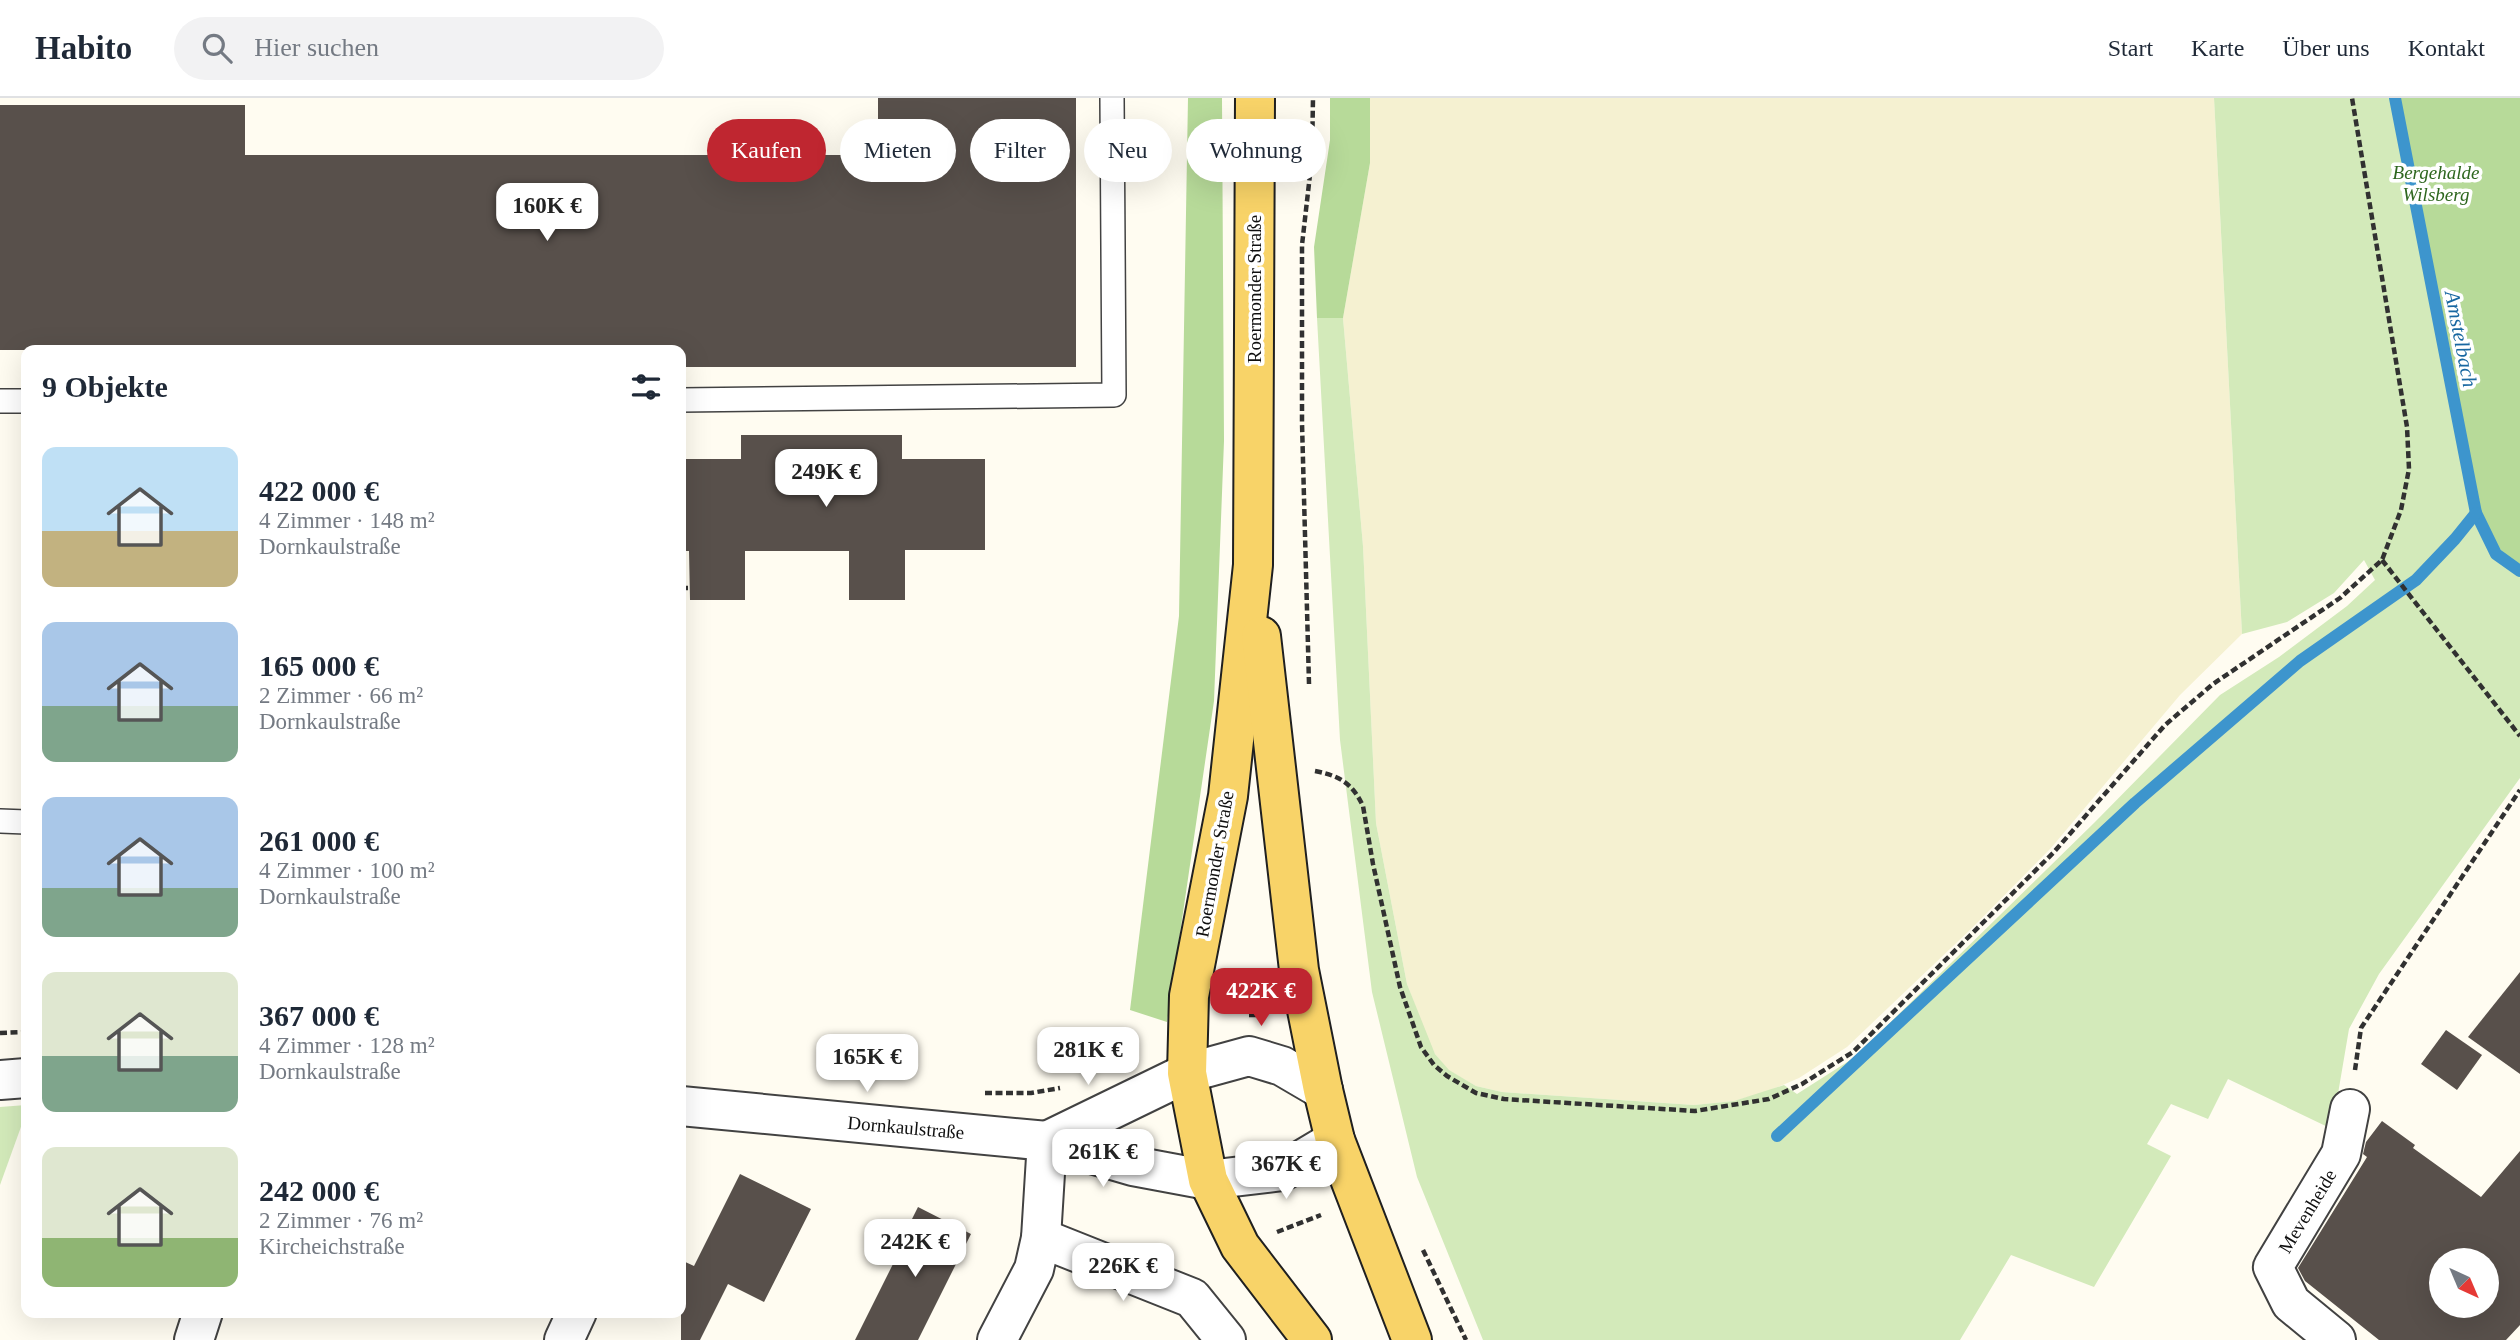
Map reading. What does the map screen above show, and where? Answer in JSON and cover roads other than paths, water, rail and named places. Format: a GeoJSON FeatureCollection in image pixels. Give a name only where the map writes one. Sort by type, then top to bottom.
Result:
{"type":"FeatureCollection","features":[{"type":"Feature","properties":{"kind":"main road","name":"Roermonder Straße"},"geometry":{"type":"LineString","coordinates":[[1255,98],[1252,565],[1228,796],[1189,996],[1186,1073],[1208,1180],[1240,1246],[1312,1340]]}},
{"type":"Feature","properties":{"kind":"main road","name":"Roermonder Straße"},"geometry":{"type":"LineString","coordinates":[[1252,565],[1299,970],[1323,1090],[1335,1140],[1412,1340]]}},
{"type":"Feature","properties":{"kind":"street"},"geometry":{"type":"LineString","coordinates":[[997,1340],[1034,1269],[1041,1238],[1047,1140],[1186,1073],[1249,1056],[1282,1066],[1323,1090]]}},
{"type":"Feature","properties":{"kind":"street"},"geometry":{"type":"LineString","coordinates":[[0,1080],[21,1078]]}},
{"type":"Feature","properties":{"kind":"street","name":"Dornkaulstraße"},"geometry":{"type":"LineString","coordinates":[[686,1106],[1047,1140],[1133,1167],[1208,1180],[1283,1171],[1335,1140]]}},
{"type":"Feature","properties":{"kind":"street","name":"Mevenheide"},"geometry":{"type":"LineString","coordinates":[[2330,1338],[2291,1303],[2273,1267],[2341,1154],[2350,1109]]}},
{"type":"Feature","properties":{"kind":"street"},"geometry":{"type":"LineString","coordinates":[[1041,1238],[1192,1298],[1226,1340]]}},
{"type":"Feature","properties":{"kind":"street"},"geometry":{"type":"LineString","coordinates":[[194,1340],[201,1318]]}},
{"type":"Feature","properties":{"kind":"street"},"geometry":{"type":"LineString","coordinates":[[564,1340],[574,1318]]}},
{"type":"Feature","properties":{"kind":"lane"},"geometry":{"type":"LineString","coordinates":[[686,400],[1114,395],[1112,98]]}},
{"type":"Feature","properties":{"kind":"lane"},"geometry":{"type":"LineString","coordinates":[[0,401],[21,401]]}},
{"type":"Feature","properties":{"kind":"lane"},"geometry":{"type":"LineString","coordinates":[[0,821],[21,822]]}},
{"type":"Feature","properties":{"kind":"waterway","name":"Amstelbach"},"geometry":{"type":"LineString","coordinates":[[2395,98],[2476,513],[2496,554],[2520,571]]}},
{"type":"Feature","properties":{"kind":"waterway"},"geometry":{"type":"LineString","coordinates":[[1777,1136],[2135,803],[2300,661],[2416,580],[2476,513]]}},
{"type":"Feature","properties":{"kind":"park label","name":"Bergehalde Wilsberg"},"geometry":{"type":"Point","coordinates":[2436,183]}}]}
